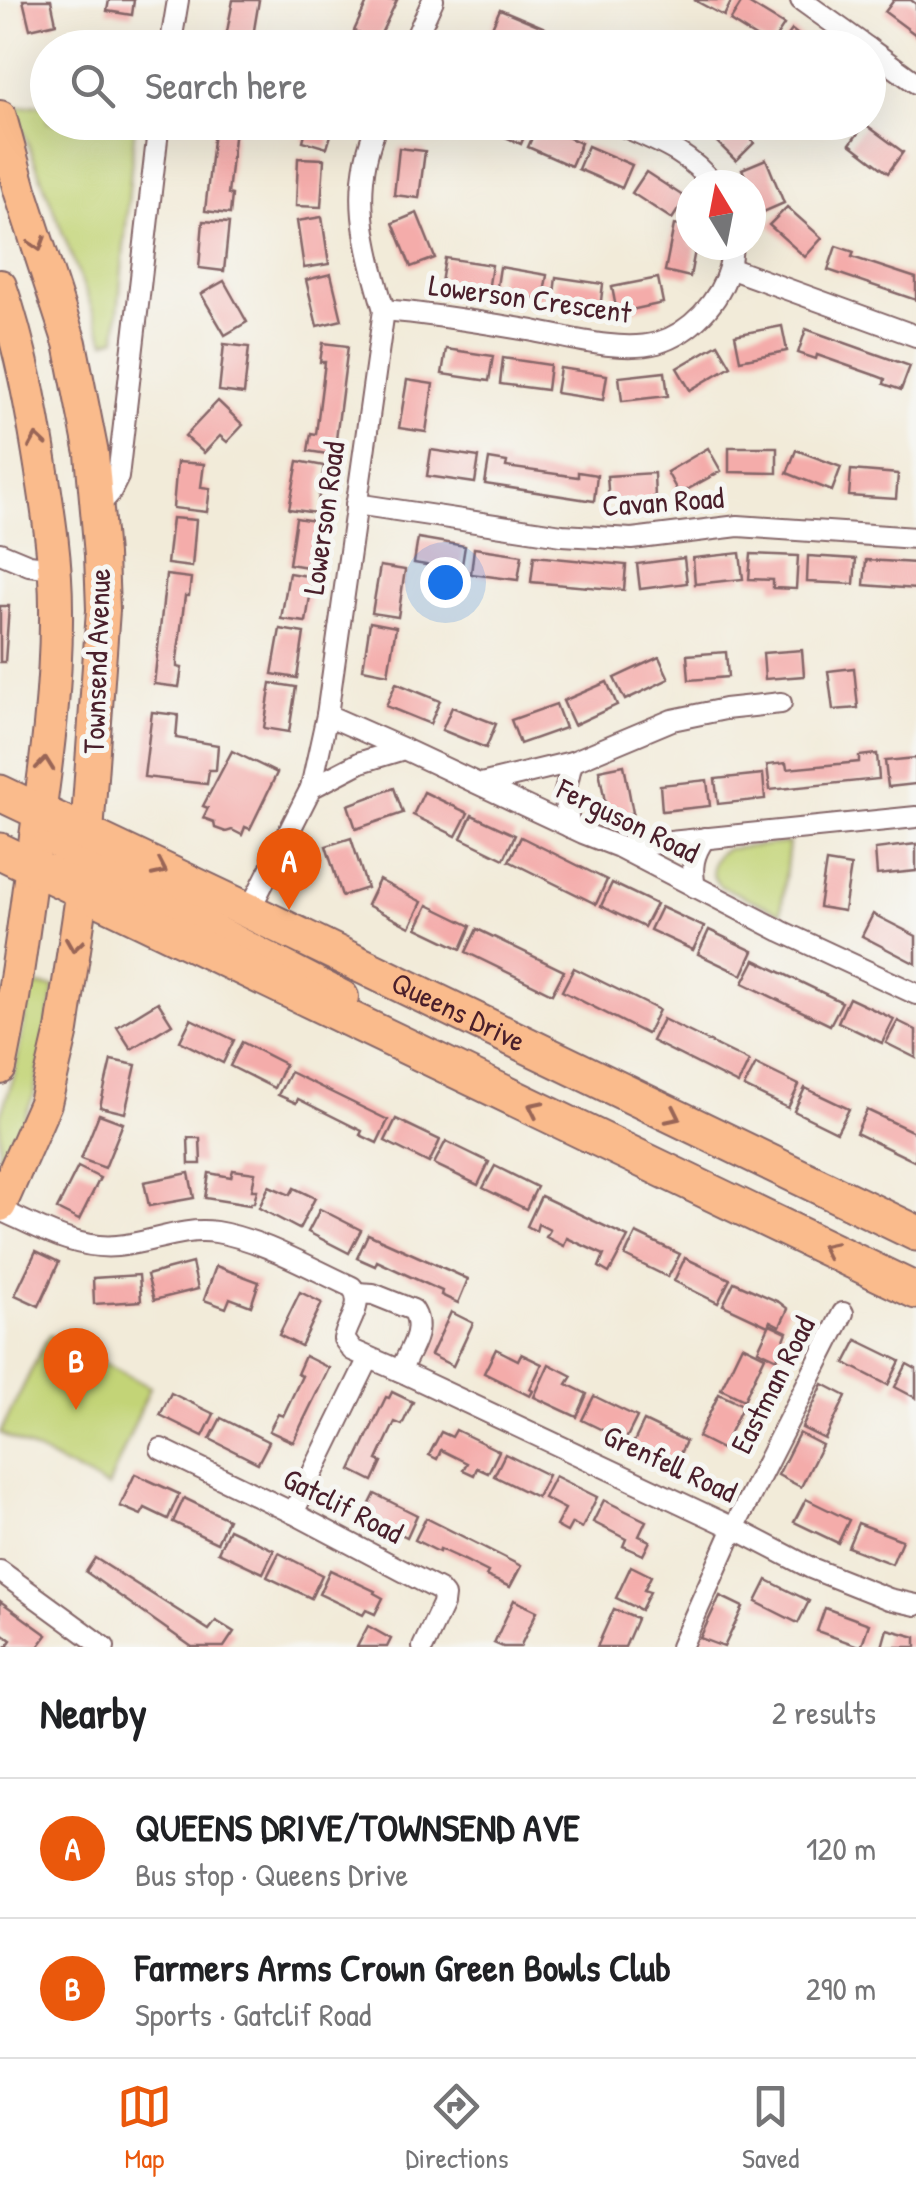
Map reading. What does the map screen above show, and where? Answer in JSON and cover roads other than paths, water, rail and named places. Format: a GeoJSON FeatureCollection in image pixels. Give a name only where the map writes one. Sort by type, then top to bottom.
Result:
{"type":"FeatureCollection","features":[{"type":"Feature","properties":{"kind":"highway","name":"Queens Drive"},"geometry":{"type":"LineString","coordinates":[[0,793],[40,812],[85,863],[414,1050],[916,1291]]}},
{"type":"Feature","properties":{"kind":"highway","name":"Queens Drive"},"geometry":{"type":"LineString","coordinates":[[0,851],[32,867],[85,863],[248,910],[916,1233]]}},
{"type":"Feature","properties":{"kind":"main road","name":"Townsend Avenue"},"geometry":{"type":"LineString","coordinates":[[0,117],[70,344],[92,454],[103,610],[85,863],[62,1030],[46,1103],[0,1208]]}},
{"type":"Feature","properties":{"kind":"main road","name":"Townsend Avenue"},"geometry":{"type":"LineString","coordinates":[[0,286],[16,333],[30,396],[53,546],[56,610],[52,703],[40,812],[0,1068]]}},
{"type":"Feature","properties":{"kind":"street"},"geometry":{"type":"LineString","coordinates":[[173,30],[178,0]]}},
{"type":"Feature","properties":{"kind":"street"},"geometry":{"type":"LineString","coordinates":[[419,30],[433,0]]}},
{"type":"Feature","properties":{"kind":"street"},"geometry":{"type":"LineString","coordinates":[[801,0],[843,30]]}},
{"type":"Feature","properties":{"kind":"street"},"geometry":{"type":"LineString","coordinates":[[886,61],[916,83]]}},
{"type":"Feature","properties":{"kind":"street"},"geometry":{"type":"LineString","coordinates":[[97,508],[118,476],[158,140]]}},
{"type":"Feature","properties":{"kind":"street","name":"Lowerson Road"},"geometry":{"type":"LineString","coordinates":[[248,910],[311,788],[327,715],[384,310],[366,249],[360,210],[370,140]]}},
{"type":"Feature","properties":{"kind":"street"},"geometry":{"type":"LineString","coordinates":[[654,140],[679,151],[703,170]]}},
{"type":"Feature","properties":{"kind":"street","name":"Lowerson Crescent"},"geometry":{"type":"LineString","coordinates":[[384,310],[441,315],[635,346],[658,342],[694,322],[714,301],[730,260]]}},
{"type":"Feature","properties":{"kind":"street"},"geometry":{"type":"LineString","coordinates":[[729,268],[916,336]]}},
{"type":"Feature","properties":{"kind":"street","name":"Cavan Road"},"geometry":{"type":"LineString","coordinates":[[356,504],[562,535],[632,539],[738,526],[916,538]]}},
{"type":"Feature","properties":{"kind":"street"},"geometry":{"type":"LineString","coordinates":[[0,553],[29,565],[54,568]]}},
{"type":"Feature","properties":{"kind":"street"},"geometry":{"type":"LineString","coordinates":[[482,784],[572,762],[672,720],[781,703]]}},
{"type":"Feature","properties":{"kind":"street","name":"Ferguson Road"},"geometry":{"type":"LineString","coordinates":[[327,715],[620,847],[781,931],[916,994]]}},
{"type":"Feature","properties":{"kind":"street"},"geometry":{"type":"LineString","coordinates":[[311,788],[344,769],[404,748]]}},
{"type":"Feature","properties":{"kind":"street"},"geometry":{"type":"LineString","coordinates":[[570,826],[564,796],[572,762]]}},
{"type":"Feature","properties":{"kind":"street"},"geometry":{"type":"LineString","coordinates":[[620,847],[916,817]]}},
{"type":"Feature","properties":{"kind":"street"},"geometry":{"type":"LineString","coordinates":[[696,887],[692,865],[705,838]]}},
{"type":"Feature","properties":{"kind":"street"},"geometry":{"type":"LineString","coordinates":[[0,1208],[66,1238],[97,1246],[141,1243],[194,1231],[234,1236],[352,1287],[358,1305],[344,1340],[352,1350],[369,1358],[294,1513]]}},
{"type":"Feature","properties":{"kind":"street"},"geometry":{"type":"LineString","coordinates":[[357,1294],[373,1294],[416,1314],[420,1328],[400,1370]]}},
{"type":"Feature","properties":{"kind":"street","name":"Eastman Road"},"geometry":{"type":"LineString","coordinates":[[680,1647],[734,1528],[842,1313]]}},
{"type":"Feature","properties":{"kind":"street","name":"Grenfell Road"},"geometry":{"type":"LineString","coordinates":[[369,1358],[812,1568],[916,1606]]}},
{"type":"Feature","properties":{"kind":"street","name":"Gatclif Road"},"geometry":{"type":"LineString","coordinates":[[161,1449],[440,1590],[443,1604],[423,1647]]}},
{"type":"Feature","properties":{"kind":"street"},"geometry":{"type":"LineString","coordinates":[[0,1571],[104,1647]]}},
{"type":"Feature","properties":{"kind":"place","name":"QUEENS DRIVE/TOWNSEND AVE"},"geometry":{"type":"Point","coordinates":[289,910]}},
{"type":"Feature","properties":{"kind":"place","name":"Farmers Arms Crown Green Bowls Club"},"geometry":{"type":"Point","coordinates":[76,1410]}}]}
